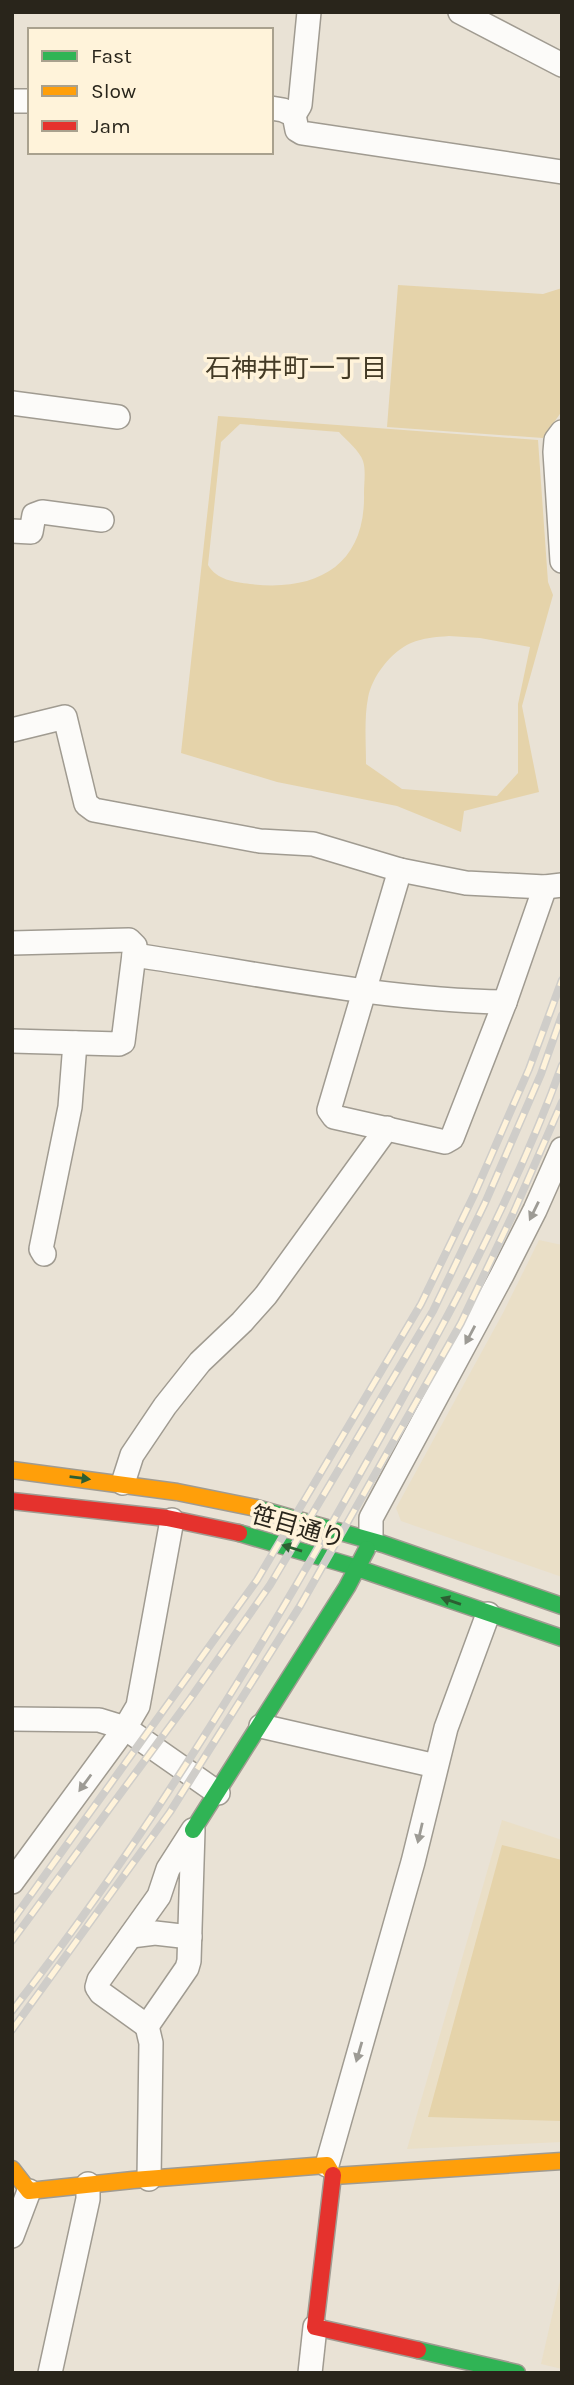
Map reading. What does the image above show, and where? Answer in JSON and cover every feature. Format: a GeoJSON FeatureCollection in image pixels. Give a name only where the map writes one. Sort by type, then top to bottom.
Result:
{"type":"FeatureCollection","features":[{"type":"Feature","properties":{"kind":"street"},"geometry":{"type":"LineString","coordinates":[[309,12],[300,105],[294,115],[297,130],[417,152],[562,172]]}},
{"type":"Feature","properties":{"kind":"street"},"geometry":{"type":"LineString","coordinates":[[460,12],[562,65]]}},
{"type":"Feature","properties":{"kind":"street"},"geometry":{"type":"LineString","coordinates":[[273,108],[294,115]]}},
{"type":"Feature","properties":{"kind":"street"},"geometry":{"type":"LineString","coordinates":[[12,403],[118,416]]}},
{"type":"Feature","properties":{"kind":"street"},"geometry":{"type":"LineString","coordinates":[[562,432],[556,440],[555,452],[562,561]]}},
{"type":"Feature","properties":{"kind":"street"},"geometry":{"type":"LineString","coordinates":[[12,531],[31,532],[34,515],[42,512],[102,520]]}},
{"type":"Feature","properties":{"kind":"street"},"geometry":{"type":"LineString","coordinates":[[12,730],[65,717],[86,804],[94,810],[239,838],[313,844],[400,870],[466,883],[553,886],[450,1141],[444,1142],[334,1117],[329,1110],[400,870]]}},
{"type":"Feature","properties":{"kind":"street"},"geometry":{"type":"LineString","coordinates":[[12,943],[129,940],[135,946],[123,1042],[12,1041]]}},
{"type":"Feature","properties":{"kind":"street"},"geometry":{"type":"LineString","coordinates":[[134,955],[366,991],[453,1001],[505,1002]]}},
{"type":"Feature","properties":{"kind":"street"},"geometry":{"type":"LineString","coordinates":[[44,1254],[41,1249],[70,1107],[75,1043]]}},
{"type":"Feature","properties":{"kind":"street"},"geometry":{"type":"LineString","coordinates":[[123,1483],[132,1455],[165,1406],[200,1362],[242,1322],[265,1295],[387,1128]]}},
{"type":"Feature","properties":{"kind":"street"},"geometry":{"type":"LineString","coordinates":[[149,2179],[151,2043],[147,2026],[102,1993],[97,1987],[99,1980],[159,1896],[168,1869],[261,1726],[357,1568],[371,1540],[371,1518],[502,1275],[562,1149]]}},
{"type":"Feature","properties":{"kind":"street","name":"笹目通り"},"geometry":{"type":"LineString","coordinates":[[12,1470],[123,1483],[229,1501],[275,1512],[371,1540],[562,1606]]}},
{"type":"Feature","properties":{"kind":"street","name":"笹目通り"},"geometry":{"type":"LineString","coordinates":[[12,1501],[216,1527],[357,1568],[562,1638]]}},
{"type":"Feature","properties":{"kind":"street"},"geometry":{"type":"LineString","coordinates":[[12,1882],[125,1728],[138,1706],[172,1520]]}},
{"type":"Feature","properties":{"kind":"street"},"geometry":{"type":"LineString","coordinates":[[310,2373],[331,2171],[446,1728],[488,1614]]}},
{"type":"Feature","properties":{"kind":"street"},"geometry":{"type":"LineString","coordinates":[[12,1719],[99,1720],[125,1728],[218,1793]]}},
{"type":"Feature","properties":{"kind":"street"},"geometry":{"type":"LineString","coordinates":[[261,1726],[436,1766]]}},
{"type":"Feature","properties":{"kind":"street"},"geometry":{"type":"LineString","coordinates":[[147,2026],[187,1968],[193,1830]]}},
{"type":"Feature","properties":{"kind":"street"},"geometry":{"type":"LineString","coordinates":[[131,1936],[155,1933],[190,1937]]}},
{"type":"Feature","properties":{"kind":"street"},"geometry":{"type":"LineString","coordinates":[[29,2192],[149,2179],[562,2161]]}},
{"type":"Feature","properties":{"kind":"street"},"geometry":{"type":"LineString","coordinates":[[12,2169],[29,2192]]}},
{"type":"Feature","properties":{"kind":"street"},"geometry":{"type":"LineString","coordinates":[[50,2373],[88,2199],[88,2184]]}},
{"type":"Feature","properties":{"kind":"street"},"geometry":{"type":"LineString","coordinates":[[12,2236],[29,2192]]}},
{"type":"Feature","properties":{"kind":"street"},"geometry":{"type":"LineString","coordinates":[[315,2327],[517,2373]]}},
{"type":"Feature","properties":{"kind":"shaded area"},"geometry":{"type":"Polygon","coordinates":[[[398,285],[543,294],[562,288],[562,411],[543,438],[387,427],[398,285]]]}},
{"type":"Feature","properties":{"kind":"shaded area"},"geometry":{"type":"Polygon","coordinates":[[[218,416],[538,440],[548,582],[553,595],[522,706],[539,792],[464,811],[461,832],[397,806],[277,782],[181,753],[218,416]],[[240,424],[221,442],[208,565],[216,574],[226,579],[274,585],[316,578],[333,569],[346,556],[356,539],[362,518],[364,469],[359,453],[339,432],[240,424]],[[449,636],[411,643],[396,652],[378,673],[370,690],[367,706],[366,764],[402,789],[497,796],[518,773],[518,704],[530,647],[480,638],[449,636]]]}},
{"type":"Feature","properties":{"kind":"shaded area"},"geometry":{"type":"Polygon","coordinates":[[[539,1240],[562,1245],[562,1577],[401,1521],[396,1508],[503,1313],[539,1240]]]}},
{"type":"Feature","properties":{"kind":"shaded area"},"geometry":{"type":"Polygon","coordinates":[[[502,1820],[562,1840],[562,2142],[407,2149],[502,1820]]]}},
{"type":"Feature","properties":{"kind":"shaded area"},"geometry":{"type":"Polygon","coordinates":[[[502,1845],[562,1860],[562,2121],[428,2117],[502,1845]]]}},
{"type":"Feature","properties":{"kind":"shaded area"},"geometry":{"type":"Polygon","coordinates":[[[562,2272],[562,2369],[541,2364],[562,2272]]]}},
{"type":"Feature","properties":{"kind":"railway"},"geometry":{"type":"LineString","coordinates":[[12,1921],[257,1580],[421,1304],[474,1195],[529,1069],[562,980]]}},
{"type":"Feature","properties":{"kind":"railway"},"geometry":{"type":"LineString","coordinates":[[12,1941],[190,1699],[270,1585],[433,1311],[485,1203],[541,1074],[562,1015]]}},
{"type":"Feature","properties":{"kind":"railway"},"geometry":{"type":"LineString","coordinates":[[12,2011],[108,1880],[199,1745],[325,1536],[472,1269],[520,1168],[562,1065]]}},
{"type":"Feature","properties":{"kind":"railway"},"geometry":{"type":"LineString","coordinates":[[12,2030],[170,1812],[300,1606],[461,1323],[562,1102]]}},
{"type":"Feature","properties":{"kind":"traffic: fast"},"geometry":{"type":"LineString","coordinates":[[256,1508],[383,1544],[562,1606]]}},
{"type":"Feature","properties":{"kind":"traffic: fast"},"geometry":{"type":"LineString","coordinates":[[239,1533],[348,1565],[562,1638]]}},
{"type":"Feature","properties":{"kind":"traffic: fast"},"geometry":{"type":"LineString","coordinates":[[193,1830],[347,1587],[367,1549]]}},
{"type":"Feature","properties":{"kind":"traffic: fast"},"geometry":{"type":"LineString","coordinates":[[418,2350],[517,2373]]}},
{"type":"Feature","properties":{"kind":"traffic: slow"},"geometry":{"type":"LineString","coordinates":[[12,1470],[177,1492],[256,1508]]}},
{"type":"Feature","properties":{"kind":"traffic: slow"},"geometry":{"type":"LineString","coordinates":[[334,2176],[562,2161]]}},
{"type":"Feature","properties":{"kind":"traffic: slow"},"geometry":{"type":"LineString","coordinates":[[12,2169],[29,2191],[327,2165],[333,2175]]}},
{"type":"Feature","properties":{"kind":"traffic: jam"},"geometry":{"type":"LineString","coordinates":[[12,1501],[167,1518],[239,1533]]}},
{"type":"Feature","properties":{"kind":"traffic: jam"},"geometry":{"type":"LineString","coordinates":[[333,2175],[315,2327],[418,2350]]}},
{"type":"Feature","properties":{"kind":"district","name":"石神井町一丁目"},"geometry":{"type":"Point","coordinates":[296,368]}}]}
